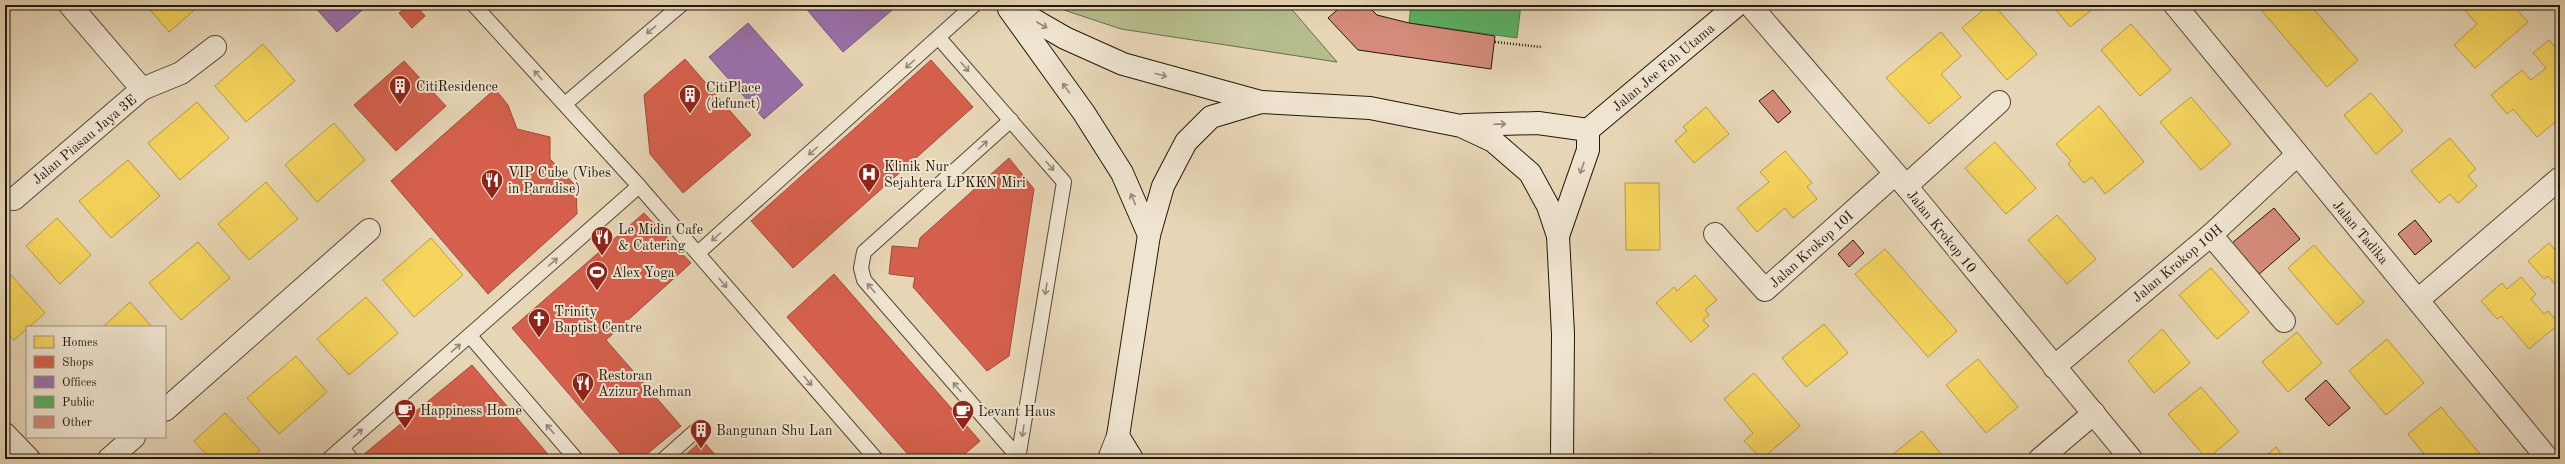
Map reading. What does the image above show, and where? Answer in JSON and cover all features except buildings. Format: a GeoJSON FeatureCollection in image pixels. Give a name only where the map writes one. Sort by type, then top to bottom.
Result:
{"type":"FeatureCollection","features":[{"type":"Feature","properties":{"kind":"street","name":"Jalan Piasau Jaya 3E"},"geometry":{"type":"LineString","coordinates":[[8,198],[142,89],[70,5]]}},
{"type":"Feature","properties":{"kind":"street"},"geometry":{"type":"LineString","coordinates":[[1007,5],[1065,38],[1123,64],[1261,102],[1370,108],[1461,126],[1538,123],[1588,130],[1588,150],[1558,236]]}},
{"type":"Feature","properties":{"kind":"street"},"geometry":{"type":"LineString","coordinates":[[1007,5],[1084,113],[1122,173],[1149,235]]}},
{"type":"Feature","properties":{"kind":"street","name":"Jalan Jee Foh Utama"},"geometry":{"type":"LineString","coordinates":[[1588,130],[1737,5]]}},
{"type":"Feature","properties":{"kind":"street","name":"Jalan Krokop 10"},"geometry":{"type":"LineString","coordinates":[[1750,5],[1900,180],[2131,459]]}},
{"type":"Feature","properties":{"kind":"street","name":"Jalan Tadika"},"geometry":{"type":"LineString","coordinates":[[2174,5],[2548,459]]}},
{"type":"Feature","properties":{"kind":"street"},"geometry":{"type":"LineString","coordinates":[[142,89],[181,73],[215,47]]}},
{"type":"Feature","properties":{"kind":"street"},"geometry":{"type":"LineString","coordinates":[[1108,459],[1118,436],[1149,235],[1163,186],[1186,142],[1211,117],[1261,102]]}},
{"type":"Feature","properties":{"kind":"street"},"geometry":{"type":"LineString","coordinates":[[1900,180],[1999,102]]}},
{"type":"Feature","properties":{"kind":"street"},"geometry":{"type":"LineString","coordinates":[[1461,126],[1493,141],[1530,173],[1548,206],[1558,236],[1563,334],[1562,459]]}},
{"type":"Feature","properties":{"kind":"street","name":"Jalan Krokop 10H"},"geometry":{"type":"LineString","coordinates":[[2054,367],[2211,235],[2297,155]]}},
{"type":"Feature","properties":{"kind":"street"},"geometry":{"type":"LineString","coordinates":[[2418,300],[2560,178]]}},
{"type":"Feature","properties":{"kind":"street","name":"Jalan Krokop 10I"},"geometry":{"type":"LineString","coordinates":[[1715,234],[1765,290],[1900,180]]}},
{"type":"Feature","properties":{"kind":"street"},"geometry":{"type":"LineString","coordinates":[[166,409],[369,230]]}},
{"type":"Feature","properties":{"kind":"street"},"geometry":{"type":"LineString","coordinates":[[2211,235],[2284,321]]}},
{"type":"Feature","properties":{"kind":"street"},"geometry":{"type":"LineString","coordinates":[[2040,459],[2094,414]]}},
{"type":"Feature","properties":{"kind":"street"},"geometry":{"type":"LineString","coordinates":[[5,434],[29,459]]}},
{"type":"Feature","properties":{"kind":"street"},"geometry":{"type":"LineString","coordinates":[[1118,436],[1132,459]]}},
{"type":"Feature","properties":{"kind":"street"},"geometry":{"type":"LineString","coordinates":[[109,459],[133,438]]}},
{"type":"Feature","properties":{"kind":"lane"},"geometry":{"type":"LineString","coordinates":[[474,5],[639,186],[876,459]]}},
{"type":"Feature","properties":{"kind":"lane"},"geometry":{"type":"LineString","coordinates":[[565,104],[681,5]]}},
{"type":"Feature","properties":{"kind":"lane"},"geometry":{"type":"LineString","coordinates":[[698,253],[974,5]]}},
{"type":"Feature","properties":{"kind":"lane"},"geometry":{"type":"LineString","coordinates":[[939,38],[1064,182],[1019,459]]}},
{"type":"Feature","properties":{"kind":"lane"},"geometry":{"type":"LineString","coordinates":[[1011,120],[864,252],[861,268],[864,280],[1019,459]]}},
{"type":"Feature","properties":{"kind":"lane"},"geometry":{"type":"LineString","coordinates":[[329,459],[639,186]]}},
{"type":"Feature","properties":{"kind":"lane"},"geometry":{"type":"LineString","coordinates":[[470,336],[576,459]]}},
{"type":"Feature","properties":{"kind":"lane"},"geometry":{"type":"LineString","coordinates":[[664,459],[700,427]]}},
{"type":"Feature","properties":{"kind":"lane"},"geometry":{"type":"LineString","coordinates":[[342,448],[351,459]]}},
{"type":"Feature","properties":{"kind":"path"},"geometry":{"type":"LineString","coordinates":[[1495,42],[1541,47]]}},
{"type":"Feature","properties":{"kind":"green space"},"geometry":{"type":"Polygon","coordinates":[[[1049,5],[1288,5],[1337,62],[1121,29],[1049,5]]]}},
{"type":"Feature","properties":{"kind":"place","name":"CitiResidence"},"geometry":{"type":"Point","coordinates":[400,106]}},
{"type":"Feature","properties":{"kind":"place","name":"CitiPlace (defunct)"},"geometry":{"type":"Point","coordinates":[690,114]}},
{"type":"Feature","properties":{"kind":"place","name":"Klinik Nur Sejahtera LPKKN Miri"},"geometry":{"type":"Point","coordinates":[869,194]}},
{"type":"Feature","properties":{"kind":"place","name":"VIP Cube (Vibes in Paradise)"},"geometry":{"type":"Point","coordinates":[492,200]}},
{"type":"Feature","properties":{"kind":"place","name":"Le Midin Cafe & Catering"},"geometry":{"type":"Point","coordinates":[602,256]}},
{"type":"Feature","properties":{"kind":"place","name":"Alex Yoga"},"geometry":{"type":"Point","coordinates":[597,292]}},
{"type":"Feature","properties":{"kind":"place","name":"Trinity Baptist Centre"},"geometry":{"type":"Point","coordinates":[539,338]}},
{"type":"Feature","properties":{"kind":"place","name":"Restoran Azizur Rehman"},"geometry":{"type":"Point","coordinates":[583,402]}},
{"type":"Feature","properties":{"kind":"place","name":"Happiness Home"},"geometry":{"type":"Point","coordinates":[405,430]}},
{"type":"Feature","properties":{"kind":"place","name":"Levant Haus"},"geometry":{"type":"Point","coordinates":[963,430]}},
{"type":"Feature","properties":{"kind":"place","name":"Bangunan Shu Lan"},"geometry":{"type":"Point","coordinates":[701,450]}}]}
